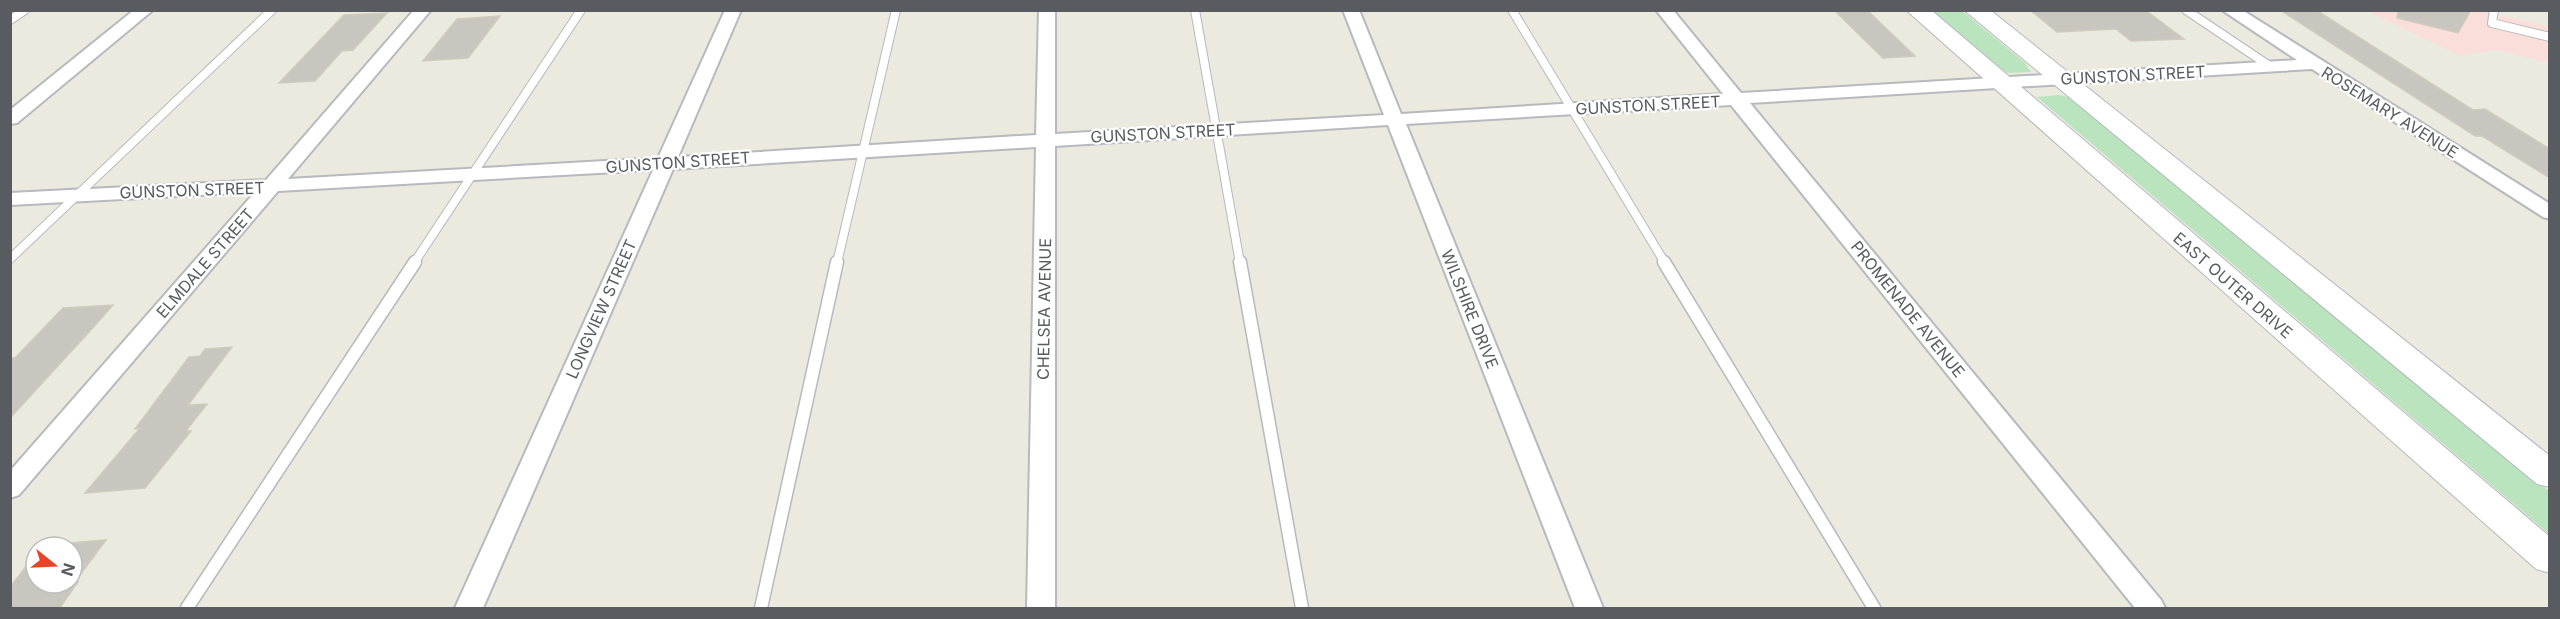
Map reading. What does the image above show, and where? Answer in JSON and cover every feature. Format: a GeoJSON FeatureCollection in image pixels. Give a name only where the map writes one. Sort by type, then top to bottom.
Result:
{"type":"FeatureCollection","features":[{"type":"Feature","properties":{"kind":"street"},"geometry":{"type":"LineString","coordinates":[[10,119],[145,10]]}},
{"type":"Feature","properties":{"kind":"street","name":"ELMDALE STREET"},"geometry":{"type":"LineString","coordinates":[[10,489],[423,10]]}},
{"type":"Feature","properties":{"kind":"street","name":"LONGVIEW STREET"},"geometry":{"type":"LineString","coordinates":[[469,609],[734,10]]}},
{"type":"Feature","properties":{"kind":"street","name":"CHELSEA AVENUE"},"geometry":{"type":"LineString","coordinates":[[1041,609],[1047,10]]}},
{"type":"Feature","properties":{"kind":"street","name":"WILSHIRE DRIVE"},"geometry":{"type":"LineString","coordinates":[[1351,10],[1589,609]]}},
{"type":"Feature","properties":{"kind":"street","name":"PROMENADE AVENUE"},"geometry":{"type":"LineString","coordinates":[[1664,10],[2151,609]]}},
{"type":"Feature","properties":{"kind":"street","name":"EAST OUTER DRIVE"},"geometry":{"type":"LineString","coordinates":[[1917,10],[2550,559]]}},
{"type":"Feature","properties":{"kind":"street"},"geometry":{"type":"LineString","coordinates":[[1975,10],[2550,475]]}},
{"type":"Feature","properties":{"kind":"street","name":"ROSEMARY AVENUE"},"geometry":{"type":"LineString","coordinates":[[2230,10],[2550,213]]}},
{"type":"Feature","properties":{"kind":"street","name":"GUNSTON STREET"},"geometry":{"type":"LineString","coordinates":[[10,199],[475,175],[2315,64]]}},
{"type":"Feature","properties":{"kind":"lane"},"geometry":{"type":"LineString","coordinates":[[10,20],[25,10]]}},
{"type":"Feature","properties":{"kind":"lane"},"geometry":{"type":"LineString","coordinates":[[10,259],[272,10]]}},
{"type":"Feature","properties":{"kind":"lane"},"geometry":{"type":"LineString","coordinates":[[186,609],[475,175],[581,10]]}},
{"type":"Feature","properties":{"kind":"lane"},"geometry":{"type":"LineString","coordinates":[[761,609],[862,150],[896,10]]}},
{"type":"Feature","properties":{"kind":"lane"},"geometry":{"type":"LineString","coordinates":[[1195,10],[1302,609]]}},
{"type":"Feature","properties":{"kind":"lane"},"geometry":{"type":"LineString","coordinates":[[1512,10],[1874,609]]}},
{"type":"Feature","properties":{"kind":"lane"},"geometry":{"type":"LineString","coordinates":[[2186,10],[2271,67]]}},
{"type":"Feature","properties":{"kind":"lane"},"geometry":{"type":"LineString","coordinates":[[2494,10],[2492,23],[2550,37]]}},
{"type":"Feature","properties":{"kind":"shaded area"},"geometry":{"type":"Polygon","coordinates":[[[2367,11],[2482,11],[2549,27],[2549,63],[2499,50],[2459,55],[2367,11]]]}},
{"type":"Feature","properties":{"kind":"green space"},"geometry":{"type":"Polygon","coordinates":[[[1932,11],[1962,11],[2025,63],[2031,72],[2002,71],[1932,11]]]}},
{"type":"Feature","properties":{"kind":"green space"},"geometry":{"type":"Polygon","coordinates":[[[2059,95],[2068,97],[2549,491],[2549,534],[2037,97],[2059,95]]]}},
{"type":"Feature","properties":{"kind":"building"},"geometry":{"type":"Polygon","coordinates":[[[1834,10],[1867,10],[1915,56],[1883,58],[1834,10]]]}},
{"type":"Feature","properties":{"kind":"building"},"geometry":{"type":"Polygon","coordinates":[[[2030,10],[2145,10],[2184,39],[2131,41],[2116,29],[2057,32],[2030,10]]]}},
{"type":"Feature","properties":{"kind":"building"},"geometry":{"type":"Polygon","coordinates":[[[2280,10],[2316,10],[2473,110],[2485,109],[2550,149],[2550,178],[2482,136],[2475,136],[2280,10]]]}},
{"type":"Feature","properties":{"kind":"building"},"geometry":{"type":"Polygon","coordinates":[[[2398,10],[2471,10],[2458,33],[2397,18],[2398,10]]]}},
{"type":"Feature","properties":{"kind":"building"},"geometry":{"type":"Polygon","coordinates":[[[387,13],[353,50],[342,51],[315,81],[279,83],[344,15],[387,13]]]}},
{"type":"Feature","properties":{"kind":"building"},"geometry":{"type":"Polygon","coordinates":[[[500,16],[468,58],[423,61],[457,19],[500,16]]]}},
{"type":"Feature","properties":{"kind":"building"},"geometry":{"type":"Polygon","coordinates":[[[113,305],[10,418],[10,358],[15,358],[63,308],[113,305]]]}},
{"type":"Feature","properties":{"kind":"building"},"geometry":{"type":"Polygon","coordinates":[[[232,347],[188,405],[207,404],[186,431],[191,431],[145,488],[85,493],[140,428],[135,429],[189,357],[200,356],[205,349],[232,347]]]}},
{"type":"Feature","properties":{"kind":"building"},"geometry":{"type":"Polygon","coordinates":[[[106,540],[84,570],[84,542],[106,540]]]}},
{"type":"Feature","properties":{"kind":"building"},"geometry":{"type":"Polygon","coordinates":[[[24,569],[24,595],[69,595],[59,609],[10,609],[10,587],[24,569]]]}}]}
